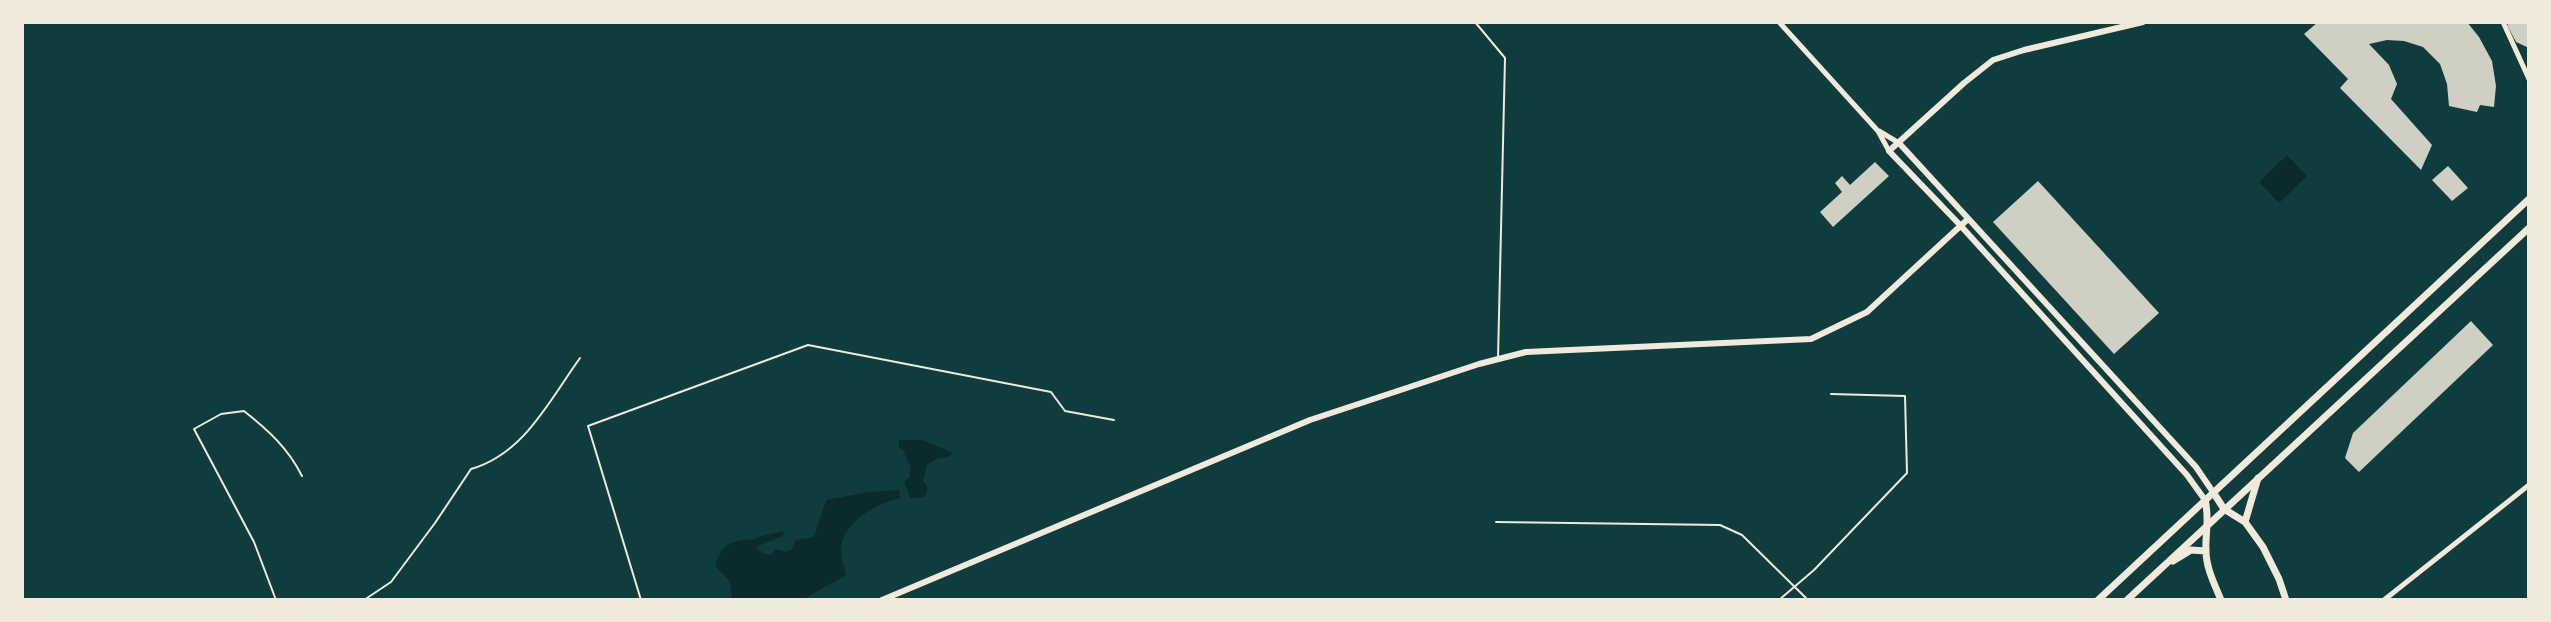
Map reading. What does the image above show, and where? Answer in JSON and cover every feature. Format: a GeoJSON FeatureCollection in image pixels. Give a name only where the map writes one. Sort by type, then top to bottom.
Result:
{"type":"FeatureCollection","features":[{"type":"Feature","properties":{"kind":"main road"},"geometry":{"type":"LineString","coordinates":[[2098,600],[2529,199]]}},
{"type":"Feature","properties":{"kind":"main road"},"geometry":{"type":"LineString","coordinates":[[2114,585],[2127,600],[2529,228]]}},
{"type":"Feature","properties":{"kind":"main road"},"geometry":{"type":"LineString","coordinates":[[2297,415],[2311,429]]}},
{"type":"Feature","properties":{"kind":"main road"},"geometry":{"type":"LineString","coordinates":[[2245,522],[2259,477]]}},
{"type":"Feature","properties":{"kind":"main road"},"geometry":{"type":"LineString","coordinates":[[2213,492],[2224,509],[2245,522],[2274,567],[2286,600]]}},
{"type":"Feature","properties":{"kind":"main road"},"geometry":{"type":"LineString","coordinates":[[2205,500],[2208,565],[2221,600]]}},
{"type":"Feature","properties":{"kind":"main road"},"geometry":{"type":"LineString","coordinates":[[2160,568],[2191,550],[2206,551]]}},
{"type":"Feature","properties":{"kind":"street"},"geometry":{"type":"LineString","coordinates":[[1779,22],[1878,131],[1889,151],[2187,475],[2205,500]]}},
{"type":"Feature","properties":{"kind":"street"},"geometry":{"type":"LineString","coordinates":[[1889,151],[1993,60],[2143,22]]}},
{"type":"Feature","properties":{"kind":"street"},"geometry":{"type":"LineString","coordinates":[[2503,22],[2529,79]]}},
{"type":"Feature","properties":{"kind":"street"},"geometry":{"type":"LineString","coordinates":[[1878,131],[1899,143],[2196,467],[2213,492]]}},
{"type":"Feature","properties":{"kind":"street"},"geometry":{"type":"LineString","coordinates":[[882,600],[1310,420],[1498,359],[1526,352],[1811,339],[1867,312],[1968,219]]}},
{"type":"Feature","properties":{"kind":"street"},"geometry":{"type":"LineString","coordinates":[[2384,600],[2529,485]]}},
{"type":"Feature","properties":{"kind":"lane"},"geometry":{"type":"LineString","coordinates":[[1475,22],[1505,58],[1498,359]]}},
{"type":"Feature","properties":{"kind":"lane"},"geometry":{"type":"LineString","coordinates":[[641,600],[588,426],[808,345],[1051,392],[1065,411],[1114,420]]}},
{"type":"Feature","properties":{"kind":"lane"},"geometry":{"type":"LineString","coordinates":[[364,600],[391,582],[471,469],[487,464],[519,443],[580,358]]}},
{"type":"Feature","properties":{"kind":"lane"},"geometry":{"type":"LineString","coordinates":[[1779,600],[1907,473],[1905,396],[1831,394]]}},
{"type":"Feature","properties":{"kind":"lane"},"geometry":{"type":"LineString","coordinates":[[276,600],[254,542],[194,429],[221,414],[244,411],[293,457],[302,476]]}},
{"type":"Feature","properties":{"kind":"lane"},"geometry":{"type":"LineString","coordinates":[[1496,522],[1720,525],[1742,535],[1808,600]]}},
{"type":"Feature","properties":{"kind":"water"},"geometry":{"type":"Polygon","coordinates":[[[2287,155],[2307,176],[2279,203],[2259,182],[2287,155]]]}},
{"type":"Feature","properties":{"kind":"water"},"geometry":{"type":"Polygon","coordinates":[[[899,440],[922,440],[952,452],[951,456],[936,459],[927,465],[923,481],[927,485],[927,493],[923,498],[910,498],[904,482],[910,477],[910,466],[899,448],[899,440]]]}},
{"type":"Feature","properties":{"kind":"water"},"geometry":{"type":"Polygon","coordinates":[[[899,490],[900,498],[871,509],[847,530],[841,550],[846,575],[802,600],[732,600],[730,582],[715,566],[725,547],[784,531],[783,536],[756,547],[770,555],[776,549],[786,552],[792,549],[796,540],[814,537],[826,500],[899,490]]]}},
{"type":"Feature","properties":{"kind":"building"},"geometry":{"type":"Polygon","coordinates":[[[2318,22],[2467,22],[2492,61],[2496,86],[2494,107],[2480,105],[2477,112],[2449,106],[2447,84],[2440,64],[2423,47],[2387,40],[2369,44],[2389,65],[2397,84],[2391,99],[2432,145],[2421,170],[2340,88],[2348,79],[2304,34],[2318,22]]]}},
{"type":"Feature","properties":{"kind":"building"},"geometry":{"type":"Polygon","coordinates":[[[2511,22],[2529,22],[2529,48],[2516,42],[2507,25],[2511,22]]]}},
{"type":"Feature","properties":{"kind":"building"},"geometry":{"type":"Polygon","coordinates":[[[1875,162],[1889,176],[1833,227],[1820,212],[1842,192],[1835,183],[1842,176],[1850,185],[1875,162]]]}},
{"type":"Feature","properties":{"kind":"building"},"geometry":{"type":"Polygon","coordinates":[[[2448,166],[2468,188],[2452,201],[2432,180],[2448,166]]]}},
{"type":"Feature","properties":{"kind":"building"},"geometry":{"type":"Polygon","coordinates":[[[2038,181],[2159,313],[2114,354],[1993,222],[2038,181]]]}},
{"type":"Feature","properties":{"kind":"building"},"geometry":{"type":"Polygon","coordinates":[[[2471,321],[2493,345],[2359,472],[2345,458],[2353,433],[2471,321]]]}}]}
